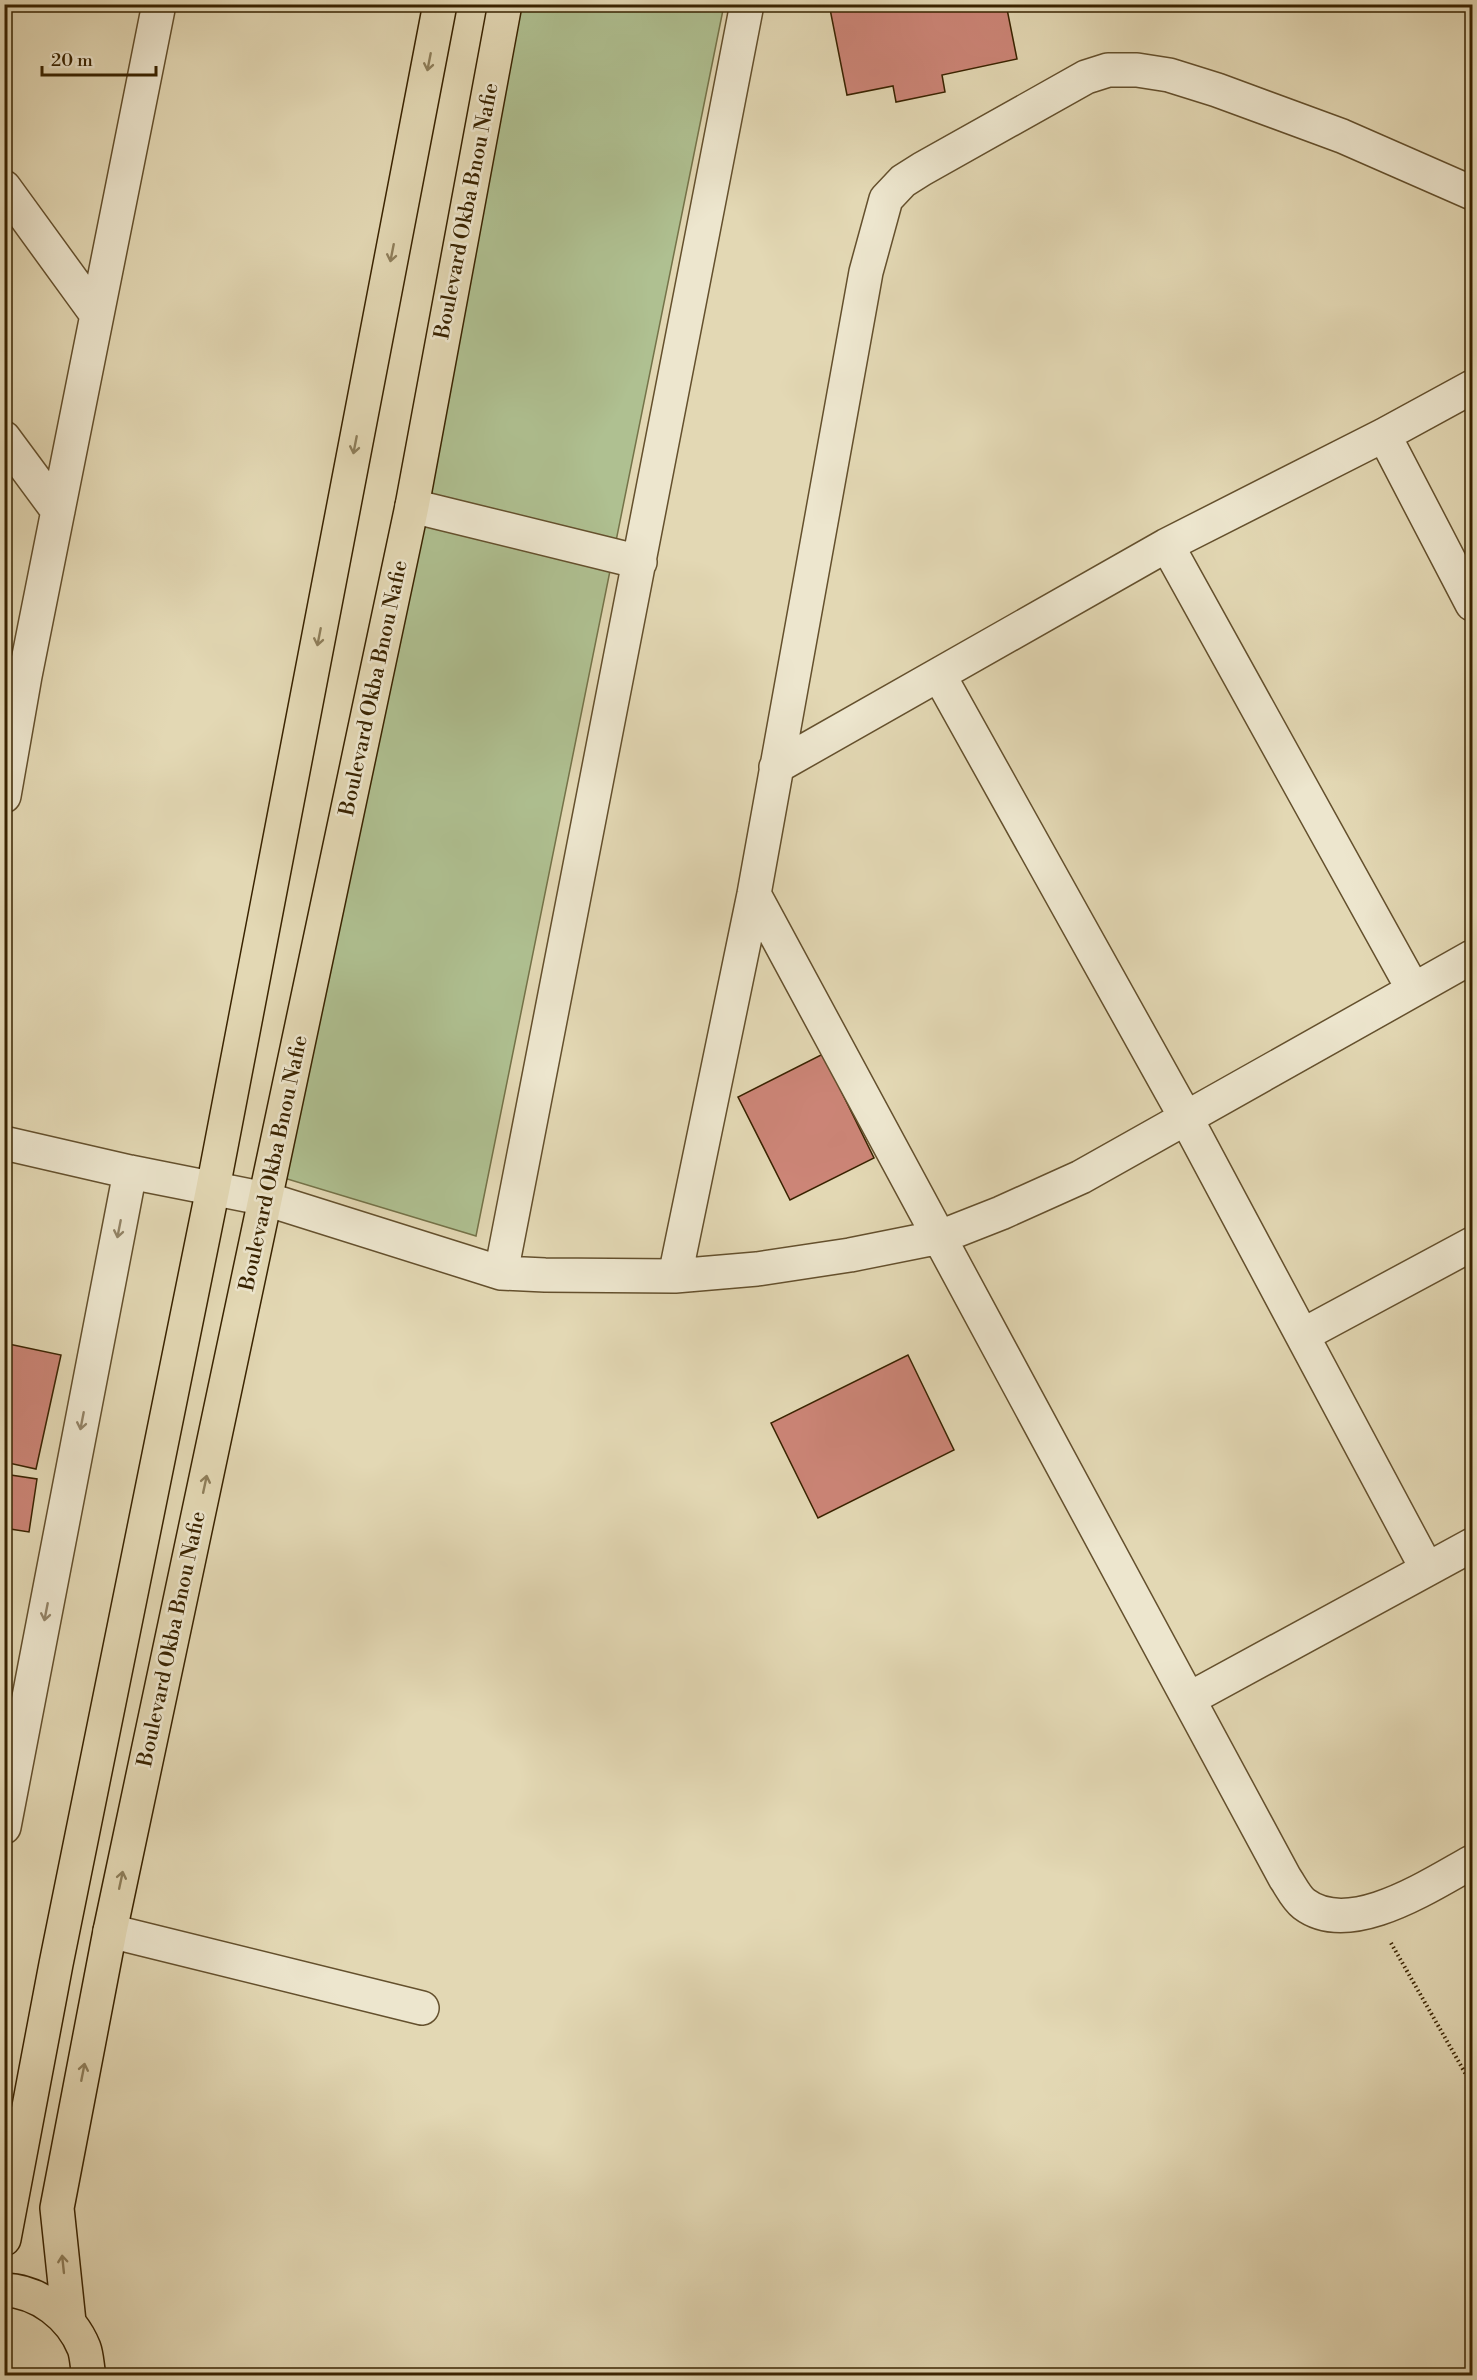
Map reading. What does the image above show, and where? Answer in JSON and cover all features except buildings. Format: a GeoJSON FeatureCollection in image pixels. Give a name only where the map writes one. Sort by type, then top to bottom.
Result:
{"type":"FeatureCollection","features":[{"type":"Feature","properties":{"kind":"main road"},"geometry":{"type":"LineString","coordinates":[[4,2239],[58,1952],[213,1188],[440,4]]}},
{"type":"Feature","properties":{"kind":"main road","name":"Boulevard Okba Bnou Nafie"},"geometry":{"type":"LineString","coordinates":[[69,2322],[57,2208],[110,1931],[412,506],[505,4]]}},
{"type":"Feature","properties":{"kind":"main road","name":"Boulevard Okba Bnou Nafie"},"geometry":{"type":"LineString","coordinates":[[4,2290],[18,2290],[46,2302],[69,2322],[85,2349],[89,2376]]}},
{"type":"Feature","properties":{"kind":"street"},"geometry":{"type":"LineString","coordinates":[[4,796],[159,4]]}},
{"type":"Feature","properties":{"kind":"street"},"geometry":{"type":"LineString","coordinates":[[501,1273],[747,4]]}},
{"type":"Feature","properties":{"kind":"street"},"geometry":{"type":"LineString","coordinates":[[675,1276],[754,894],[866,272],[885,199],[903,181],[1086,77],[1108,70],[1137,70],[1169,75],[1217,90],[1342,136],[1473,193]]}},
{"type":"Feature","properties":{"kind":"street"},"geometry":{"type":"LineString","coordinates":[[4,187],[97,315]]}},
{"type":"Feature","properties":{"kind":"street"},"geometry":{"type":"LineString","coordinates":[[776,767],[1167,545],[1384,435],[1473,387]]}},
{"type":"Feature","properties":{"kind":"street"},"geometry":{"type":"LineString","coordinates":[[1384,435],[1473,604]]}},
{"type":"Feature","properties":{"kind":"street"},"geometry":{"type":"LineString","coordinates":[[4,438],[58,511]]}},
{"type":"Feature","properties":{"kind":"street"},"geometry":{"type":"LineString","coordinates":[[412,506],[640,562]]}},
{"type":"Feature","properties":{"kind":"street"},"geometry":{"type":"LineString","coordinates":[[1167,545],[1413,989]]}},
{"type":"Feature","properties":{"kind":"street"},"geometry":{"type":"LineString","coordinates":[[939,675],[1186,1118],[1427,1569]]}},
{"type":"Feature","properties":{"kind":"street"},"geometry":{"type":"LineString","coordinates":[[754,894],[1285,1878],[1303,1903],[1327,1915],[1350,1917],[1372,1911],[1425,1888],[1473,1862]]}},
{"type":"Feature","properties":{"kind":"street"},"geometry":{"type":"LineString","coordinates":[[4,1143],[130,1172],[266,1199],[501,1273],[675,1276],[768,1267],[850,1255],[940,1237],[1001,1213],[1081,1177],[1473,957]]}},
{"type":"Feature","properties":{"kind":"street"},"geometry":{"type":"LineString","coordinates":[[4,1827],[130,1172]]}},
{"type":"Feature","properties":{"kind":"street"},"geometry":{"type":"LineString","coordinates":[[1303,1335],[1473,1245]]}},
{"type":"Feature","properties":{"kind":"street"},"geometry":{"type":"LineString","coordinates":[[1189,1699],[1473,1545]]}},
{"type":"Feature","properties":{"kind":"street"},"geometry":{"type":"LineString","coordinates":[[110,1931],[422,2008]]}},
{"type":"Feature","properties":{"kind":"path"},"geometry":{"type":"LineString","coordinates":[[1372,1911],[1473,2085]]}},
{"type":"Feature","properties":{"kind":"green space"},"geometry":{"type":"Polygon","coordinates":[[[520,5],[724,5],[476,1236],[284,1178],[520,5]]]}}]}
